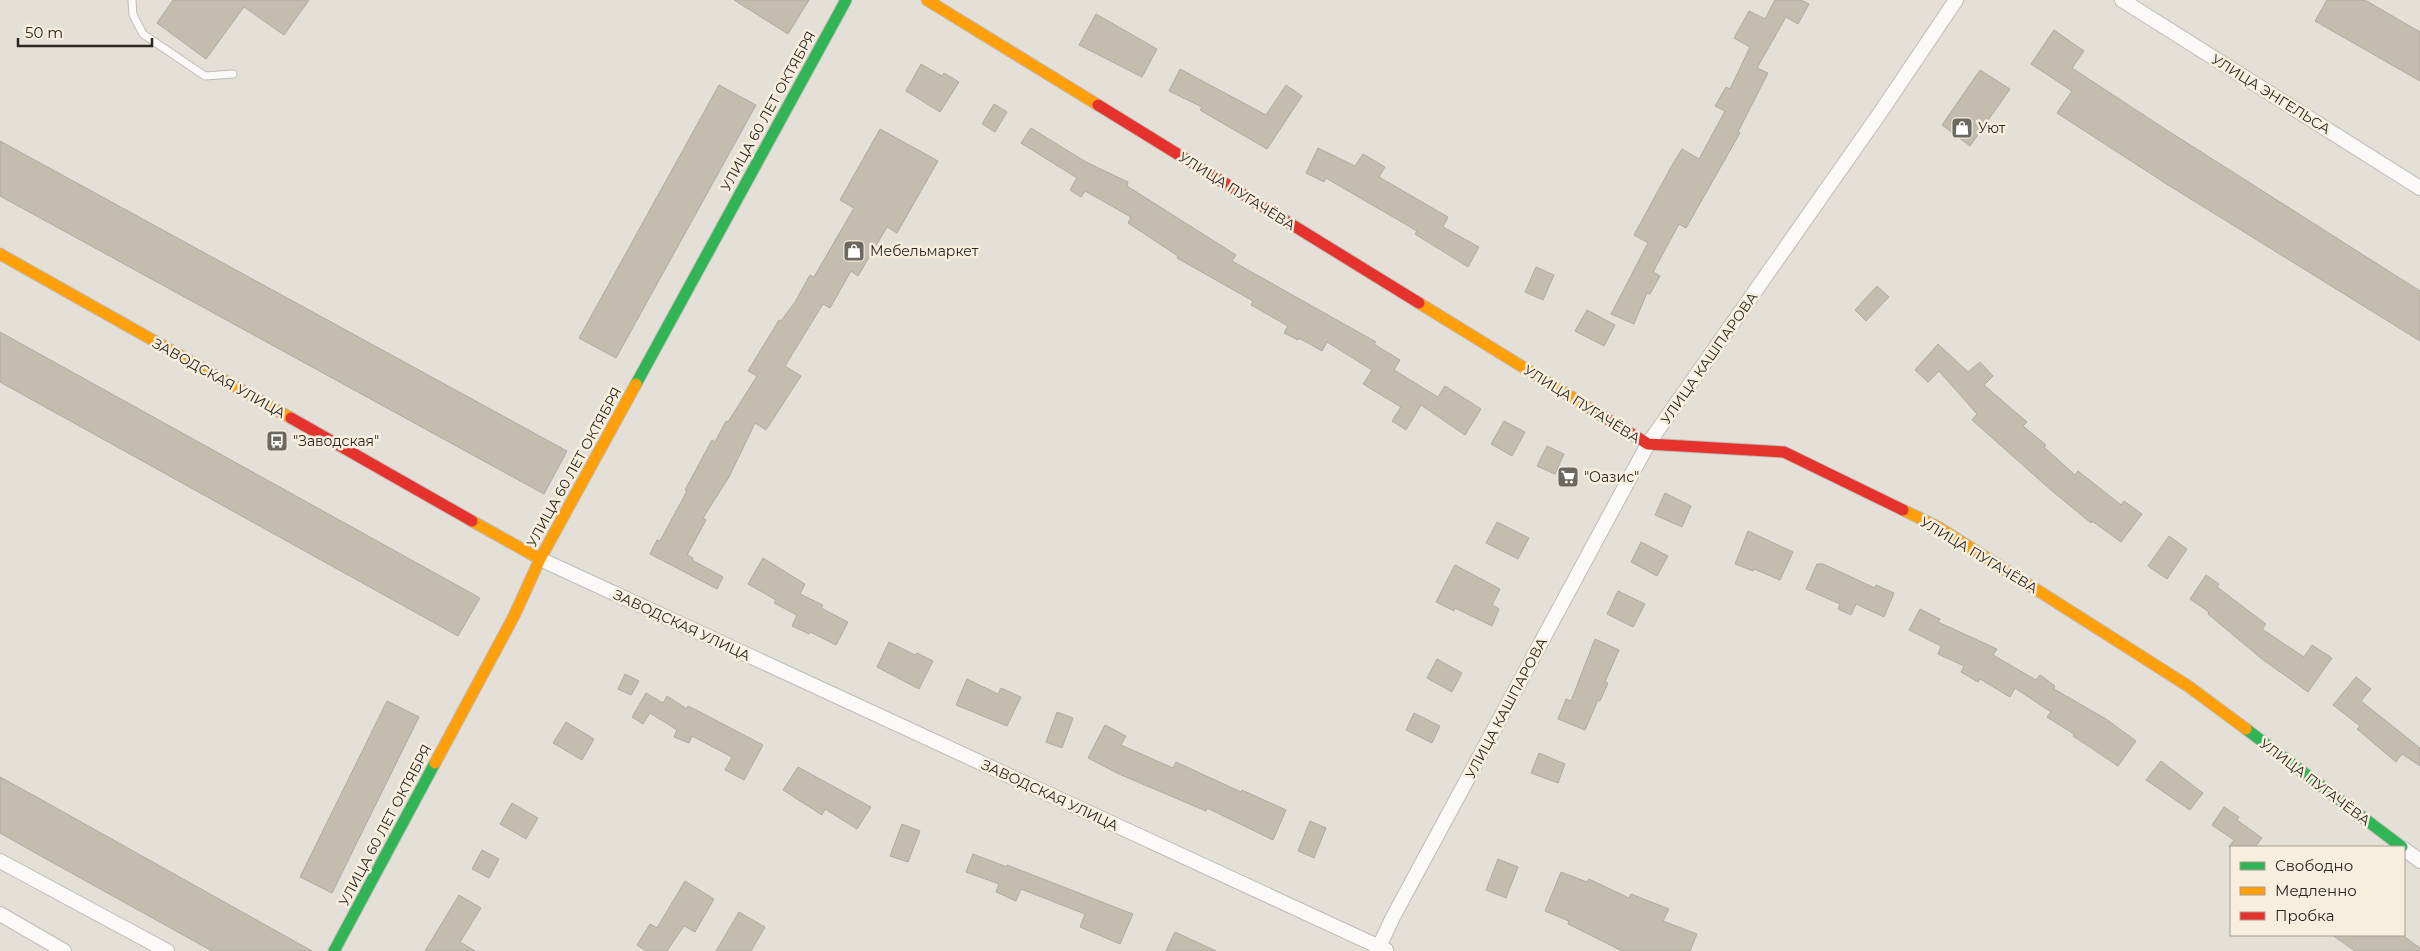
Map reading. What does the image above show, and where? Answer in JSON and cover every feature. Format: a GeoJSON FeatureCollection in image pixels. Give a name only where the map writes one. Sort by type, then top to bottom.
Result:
{"type":"FeatureCollection","features":[{"type":"Feature","properties":{"kind":"street","name":"УЛИЦА 60 ЛЕТ ОКТЯБРЯ"},"geometry":{"type":"LineString","coordinates":[[334,951],[514,616],[540,559],[846,0]]}},
{"type":"Feature","properties":{"kind":"street","name":"УЛИЦА ПУГАЧЁВА"},"geometry":{"type":"LineString","coordinates":[[927,0],[1648,444],[1784,452],[1938,528],[2188,686],[2400,846]]}},
{"type":"Feature","properties":{"kind":"street","name":"УЛИЦА КАШПАРОВА"},"geometry":{"type":"LineString","coordinates":[[1381,950],[1648,444],[1880,113],[1956,0]]}},
{"type":"Feature","properties":{"kind":"street","name":"УЛИЦА ЭНГЕЛЬСА"},"geometry":{"type":"LineString","coordinates":[[2122,0],[2420,188]]}},
{"type":"Feature","properties":{"kind":"street","name":"ЗАВОДСКАЯ УЛИЦА"},"geometry":{"type":"LineString","coordinates":[[0,254],[540,559],[1381,950]]}},
{"type":"Feature","properties":{"kind":"street","name":"УЛИЦА ПУГАЧЁВА"},"geometry":{"type":"LineString","coordinates":[[2405,850],[2420,861]]}},
{"type":"Feature","properties":{"kind":"street"},"geometry":{"type":"LineString","coordinates":[[0,861],[167,951]]}},
{"type":"Feature","properties":{"kind":"street"},"geometry":{"type":"LineString","coordinates":[[0,914],[64,951]]}},
{"type":"Feature","properties":{"kind":"lane"},"geometry":{"type":"LineString","coordinates":[[132,0],[133,15],[143,34],[205,76],[233,74]]}},
{"type":"Feature","properties":{"kind":"building"},"geometry":{"type":"Polygon","coordinates":[[[173,0],[309,0],[284,35],[244,7],[206,59],[157,23],[173,0]]]}},
{"type":"Feature","properties":{"kind":"building"},"geometry":{"type":"Polygon","coordinates":[[[734,0],[809,0],[788,34],[734,0]]]}},
{"type":"Feature","properties":{"kind":"building"},"geometry":{"type":"Polygon","coordinates":[[[1775,0],[1801,0],[1809,4],[1798,24],[1786,17],[1757,68],[1768,73],[1738,132],[1740,133],[1686,228],[1679,224],[1653,272],[1660,276],[1650,294],[1647,293],[1634,324],[1611,314],[1648,243],[1634,235],[1671,167],[1682,149],[1699,159],[1725,111],[1715,106],[1726,87],[1730,89],[1750,47],[1734,38],[1749,11],[1765,19],[1775,0]]]}},
{"type":"Feature","properties":{"kind":"building"},"geometry":{"type":"Polygon","coordinates":[[[2327,0],[2365,0],[2420,32],[2420,81],[2315,21],[2327,0]]]}},
{"type":"Feature","properties":{"kind":"building"},"geometry":{"type":"Polygon","coordinates":[[[1096,14],[1157,49],[1142,77],[1079,45],[1096,14]]]}},
{"type":"Feature","properties":{"kind":"building"},"geometry":{"type":"Polygon","coordinates":[[[2054,30],[2084,51],[2072,68],[2420,291],[2420,341],[2165,183],[2057,113],[2072,91],[2031,64],[2054,30]]]}},
{"type":"Feature","properties":{"kind":"building"},"geometry":{"type":"Polygon","coordinates":[[[921,64],[942,76],[944,73],[959,82],[940,112],[906,91],[921,64]]]}},
{"type":"Feature","properties":{"kind":"building"},"geometry":{"type":"Polygon","coordinates":[[[1180,69],[1266,115],[1286,85],[1302,96],[1267,149],[1200,110],[1202,107],[1169,91],[1180,69]]]}},
{"type":"Feature","properties":{"kind":"building"},"geometry":{"type":"Polygon","coordinates":[[[1980,70],[2010,89],[1970,146],[1942,125],[1980,70]]]}},
{"type":"Feature","properties":{"kind":"building"},"geometry":{"type":"Polygon","coordinates":[[[719,85],[756,105],[616,358],[579,338],[719,85]]]}},
{"type":"Feature","properties":{"kind":"building"},"geometry":{"type":"Polygon","coordinates":[[[994,104],[1007,112],[995,132],[982,124],[994,104]]]}},
{"type":"Feature","properties":{"kind":"building"},"geometry":{"type":"Polygon","coordinates":[[[1031,128],[1086,162],[1128,182],[1127,186],[1236,255],[1232,261],[1376,342],[1374,344],[1400,360],[1394,370],[1438,397],[1445,386],[1481,409],[1465,435],[1421,405],[1406,430],[1392,421],[1401,407],[1363,384],[1372,370],[1327,342],[1322,351],[1299,338],[1298,340],[1284,333],[1288,326],[1251,305],[1253,301],[1177,258],[1178,256],[1128,223],[1131,217],[1085,191],[1081,197],[1070,190],[1077,178],[1021,143],[1031,128]]]}},
{"type":"Feature","properties":{"kind":"building"},"geometry":{"type":"Polygon","coordinates":[[[880,129],[938,161],[897,233],[887,227],[858,276],[851,271],[830,308],[823,304],[785,366],[801,376],[766,430],[755,423],[729,477],[703,518],[706,520],[687,555],[693,558],[692,560],[723,577],[717,589],[650,554],[657,540],[660,541],[712,440],[715,442],[726,421],[728,422],[757,376],[748,371],[779,320],[781,321],[795,302],[810,275],[814,277],[854,208],[840,200],[880,129]]]}},
{"type":"Feature","properties":{"kind":"building"},"geometry":{"type":"Polygon","coordinates":[[[0,141],[567,451],[544,494],[0,196],[0,141]]]}},
{"type":"Feature","properties":{"kind":"building"},"geometry":{"type":"Polygon","coordinates":[[[1318,148],[1355,166],[1363,154],[1385,167],[1379,177],[1448,217],[1443,227],[1479,247],[1468,267],[1415,234],[1417,231],[1326,178],[1324,182],[1306,173],[1318,148]]]}},
{"type":"Feature","properties":{"kind":"building"},"geometry":{"type":"Polygon","coordinates":[[[1536,267],[1554,275],[1543,300],[1525,292],[1536,267]]]}},
{"type":"Feature","properties":{"kind":"building"},"geometry":{"type":"Polygon","coordinates":[[[1877,286],[1889,297],[1866,321],[1855,310],[1877,286]]]}},
{"type":"Feature","properties":{"kind":"building"},"geometry":{"type":"Polygon","coordinates":[[[1587,310],[1615,325],[1604,346],[1575,331],[1587,310]]]}},
{"type":"Feature","properties":{"kind":"building"},"geometry":{"type":"Polygon","coordinates":[[[0,332],[480,598],[458,636],[0,382],[0,332]]]}},
{"type":"Feature","properties":{"kind":"building"},"geometry":{"type":"Polygon","coordinates":[[[1938,344],[1968,372],[1980,362],[1993,376],[1984,385],[2027,422],[2023,426],[2046,445],[2044,447],[2075,475],[2078,471],[2121,505],[2124,501],[2142,514],[2121,542],[2092,521],[2091,523],[1972,420],[1977,414],[1939,371],[1928,382],[1915,370],[1938,344]]]}},
{"type":"Feature","properties":{"kind":"building"},"geometry":{"type":"Polygon","coordinates":[[[1504,421],[1525,432],[1512,456],[1491,444],[1504,421]]]}},
{"type":"Feature","properties":{"kind":"building"},"geometry":{"type":"Polygon","coordinates":[[[1547,446],[1564,454],[1555,474],[1537,466],[1547,446]]]}},
{"type":"Feature","properties":{"kind":"building"},"geometry":{"type":"Polygon","coordinates":[[[1665,493],[1691,506],[1682,527],[1655,515],[1665,493]]]}},
{"type":"Feature","properties":{"kind":"building"},"geometry":{"type":"Polygon","coordinates":[[[1497,522],[1529,538],[1518,559],[1486,543],[1497,522]]]}},
{"type":"Feature","properties":{"kind":"building"},"geometry":{"type":"Polygon","coordinates":[[[1748,531],[1793,552],[1780,580],[1754,569],[1753,571],[1735,564],[1748,531]]]}},
{"type":"Feature","properties":{"kind":"building"},"geometry":{"type":"Polygon","coordinates":[[[2169,536],[2187,549],[2167,579],[2148,566],[2169,536]]]}},
{"type":"Feature","properties":{"kind":"building"},"geometry":{"type":"Polygon","coordinates":[[[1641,542],[1668,556],[1657,576],[1631,562],[1641,542]]]}},
{"type":"Feature","properties":{"kind":"building"},"geometry":{"type":"Polygon","coordinates":[[[763,558],[805,584],[800,594],[823,605],[821,608],[848,622],[836,645],[810,632],[809,634],[792,626],[797,615],[774,603],[776,600],[748,584],[763,558]]]}},
{"type":"Feature","properties":{"kind":"building"},"geometry":{"type":"Polygon","coordinates":[[[1817,564],[1823,564],[1875,588],[1876,585],[1894,593],[1884,617],[1856,604],[1851,615],[1838,609],[1840,604],[1806,589],[1817,564]]]}},
{"type":"Feature","properties":{"kind":"building"},"geometry":{"type":"Polygon","coordinates":[[[1455,565],[1500,589],[1492,605],[1499,609],[1492,626],[1455,608],[1454,611],[1436,602],[1455,565]]]}},
{"type":"Feature","properties":{"kind":"building"},"geometry":{"type":"Polygon","coordinates":[[[2206,575],[2219,584],[2217,587],[2266,624],[2262,629],[2304,657],[2312,645],[2332,658],[2308,692],[2262,659],[2208,614],[2209,612],[2190,599],[2206,575]]]}},
{"type":"Feature","properties":{"kind":"building"},"geometry":{"type":"Polygon","coordinates":[[[1618,591],[1645,604],[1633,627],[1607,614],[1618,591]]]}},
{"type":"Feature","properties":{"kind":"building"},"geometry":{"type":"Polygon","coordinates":[[[1920,609],[1940,619],[1938,622],[1997,649],[1993,655],[2036,680],[2040,675],[2055,686],[2054,689],[2106,719],[2136,741],[2118,766],[2047,717],[2051,712],[2015,688],[2010,697],[1980,679],[1978,682],[1961,672],[1964,666],[1938,654],[1941,646],[1909,630],[1920,609]]]}},
{"type":"Feature","properties":{"kind":"building"},"geometry":{"type":"Polygon","coordinates":[[[1595,639],[1619,650],[1605,682],[1608,683],[1600,701],[1598,700],[1585,730],[1558,719],[1566,699],[1571,701],[1595,639]]]}},
{"type":"Feature","properties":{"kind":"building"},"geometry":{"type":"Polygon","coordinates":[[[889,642],[915,655],[917,653],[933,661],[919,689],[877,667],[889,642]]]}},
{"type":"Feature","properties":{"kind":"building"},"geometry":{"type":"Polygon","coordinates":[[[1437,659],[1462,673],[1452,692],[1427,678],[1437,659]]]}},
{"type":"Feature","properties":{"kind":"building"},"geometry":{"type":"Polygon","coordinates":[[[625,674],[639,681],[631,695],[618,689],[625,674]]]}},
{"type":"Feature","properties":{"kind":"building"},"geometry":{"type":"Polygon","coordinates":[[[2356,677],[2371,689],[2361,701],[2420,748],[2420,766],[2402,754],[2396,762],[2357,729],[2360,726],[2333,705],[2356,677]]]}},
{"type":"Feature","properties":{"kind":"building"},"geometry":{"type":"Polygon","coordinates":[[[967,679],[998,694],[1001,688],[1021,697],[1007,726],[956,705],[967,679]]]}},
{"type":"Feature","properties":{"kind":"building"},"geometry":{"type":"Polygon","coordinates":[[[646,693],[663,703],[667,696],[687,709],[688,706],[763,745],[744,780],[725,770],[732,757],[692,736],[689,743],[674,737],[677,730],[650,713],[643,724],[632,717],[646,693]]]}},
{"type":"Feature","properties":{"kind":"building"},"geometry":{"type":"Polygon","coordinates":[[[387,701],[419,717],[332,893],[300,877],[387,701]]]}},
{"type":"Feature","properties":{"kind":"building"},"geometry":{"type":"Polygon","coordinates":[[[1057,712],[1073,718],[1062,748],[1046,742],[1057,712]]]}},
{"type":"Feature","properties":{"kind":"building"},"geometry":{"type":"Polygon","coordinates":[[[1414,713],[1440,726],[1432,743],[1406,730],[1414,713]]]}},
{"type":"Feature","properties":{"kind":"building"},"geometry":{"type":"Polygon","coordinates":[[[566,722],[594,739],[582,760],[553,743],[566,722]]]}},
{"type":"Feature","properties":{"kind":"building"},"geometry":{"type":"Polygon","coordinates":[[[1105,725],[1126,736],[1121,745],[1173,768],[1176,762],[1286,810],[1273,840],[1207,808],[1206,811],[1119,774],[1088,758],[1105,725]]]}},
{"type":"Feature","properties":{"kind":"building"},"geometry":{"type":"Polygon","coordinates":[[[1539,753],[1565,764],[1558,783],[1531,773],[1539,753]]]}},
{"type":"Feature","properties":{"kind":"building"},"geometry":{"type":"Polygon","coordinates":[[[2161,761],[2203,793],[2190,810],[2146,780],[2161,761]]]}},
{"type":"Feature","properties":{"kind":"building"},"geometry":{"type":"Polygon","coordinates":[[[798,767],[871,807],[857,829],[825,809],[822,815],[783,790],[798,767]]]}},
{"type":"Feature","properties":{"kind":"building"},"geometry":{"type":"Polygon","coordinates":[[[0,777],[312,951],[212,951],[39,855],[0,833],[0,777]]]}},
{"type":"Feature","properties":{"kind":"building"},"geometry":{"type":"Polygon","coordinates":[[[512,803],[538,818],[526,839],[500,824],[512,803]]]}},
{"type":"Feature","properties":{"kind":"building"},"geometry":{"type":"Polygon","coordinates":[[[2224,807],[2239,817],[2237,820],[2262,838],[2256,846],[2229,847],[2234,840],[2212,825],[2224,807]]]}},
{"type":"Feature","properties":{"kind":"building"},"geometry":{"type":"Polygon","coordinates":[[[1310,821],[1326,828],[1314,858],[1298,851],[1310,821]]]}},
{"type":"Feature","properties":{"kind":"building"},"geometry":{"type":"Polygon","coordinates":[[[902,824],[920,831],[908,862],[890,856],[902,824]]]}},
{"type":"Feature","properties":{"kind":"building"},"geometry":{"type":"Polygon","coordinates":[[[482,850],[499,859],[489,878],[472,869],[482,850]]]}},
{"type":"Feature","properties":{"kind":"building"},"geometry":{"type":"Polygon","coordinates":[[[973,854],[1007,867],[1007,865],[1133,914],[1120,944],[1080,927],[1085,914],[1021,889],[1016,901],[996,892],[999,884],[966,872],[973,854]]]}},
{"type":"Feature","properties":{"kind":"building"},"geometry":{"type":"Polygon","coordinates":[[[1498,859],[1518,867],[1506,898],[1486,890],[1498,859]]]}},
{"type":"Feature","properties":{"kind":"building"},"geometry":{"type":"Polygon","coordinates":[[[1561,872],[1587,882],[1589,879],[1629,898],[1631,894],[1669,909],[1663,921],[1697,934],[1690,951],[1622,951],[1568,924],[1569,921],[1545,911],[1561,872]]]}},
{"type":"Feature","properties":{"kind":"building"},"geometry":{"type":"Polygon","coordinates":[[[685,881],[714,899],[695,932],[684,926],[667,951],[646,951],[637,945],[650,924],[657,928],[685,881]]]}},
{"type":"Feature","properties":{"kind":"building"},"geometry":{"type":"Polygon","coordinates":[[[459,895],[481,908],[460,942],[475,951],[425,951],[459,895]]]}},
{"type":"Feature","properties":{"kind":"building"},"geometry":{"type":"Polygon","coordinates":[[[739,912],[765,927],[751,951],[716,951],[739,912]]]}},
{"type":"Feature","properties":{"kind":"building"},"geometry":{"type":"Polygon","coordinates":[[[1175,932],[1216,951],[1166,951],[1175,932]]]}},
{"type":"Feature","properties":{"kind":"building"},"geometry":{"type":"Polygon","coordinates":[[[2333,936],[2403,936],[2420,948],[2420,951],[2355,951],[2333,936]]]}},
{"type":"Feature","properties":{"kind":"traffic: fast"},"geometry":{"type":"LineString","coordinates":[[636,384],[846,0]]}},
{"type":"Feature","properties":{"kind":"traffic: fast"},"geometry":{"type":"LineString","coordinates":[[2246,729],[2401,846]]}},
{"type":"Feature","properties":{"kind":"traffic: fast"},"geometry":{"type":"LineString","coordinates":[[334,951],[435,763]]}},
{"type":"Feature","properties":{"kind":"traffic: slow"},"geometry":{"type":"LineString","coordinates":[[927,0],[1098,105]]}},
{"type":"Feature","properties":{"kind":"traffic: slow"},"geometry":{"type":"LineString","coordinates":[[0,254],[291,418]]}},
{"type":"Feature","properties":{"kind":"traffic: slow"},"geometry":{"type":"LineString","coordinates":[[1419,303],[1591,409]]}},
{"type":"Feature","properties":{"kind":"traffic: slow"},"geometry":{"type":"LineString","coordinates":[[435,763],[514,616],[540,559],[636,384]]}},
{"type":"Feature","properties":{"kind":"traffic: slow"},"geometry":{"type":"LineString","coordinates":[[1903,510],[1938,527],[2188,686],[2246,729]]}},
{"type":"Feature","properties":{"kind":"traffic: slow"},"geometry":{"type":"LineString","coordinates":[[472,521],[540,559]]}},
{"type":"Feature","properties":{"kind":"traffic: jam"},"geometry":{"type":"LineString","coordinates":[[1098,105],[1419,303]]}},
{"type":"Feature","properties":{"kind":"traffic: jam"},"geometry":{"type":"LineString","coordinates":[[1591,409],[1648,444],[1784,452],[1903,510]]}},
{"type":"Feature","properties":{"kind":"traffic: jam"},"geometry":{"type":"LineString","coordinates":[[291,418],[472,521]]}},
{"type":"Feature","properties":{"kind":"place","name":"Уют"},"geometry":{"type":"Point","coordinates":[1962,128]}},
{"type":"Feature","properties":{"kind":"place","name":"Мебельмаркет"},"geometry":{"type":"Point","coordinates":[854,251]}},
{"type":"Feature","properties":{"kind":"place","name":"\"Заводская\""},"geometry":{"type":"Point","coordinates":[277,441]}},
{"type":"Feature","properties":{"kind":"place","name":"\"Оазис\""},"geometry":{"type":"Point","coordinates":[1568,477]}}]}
